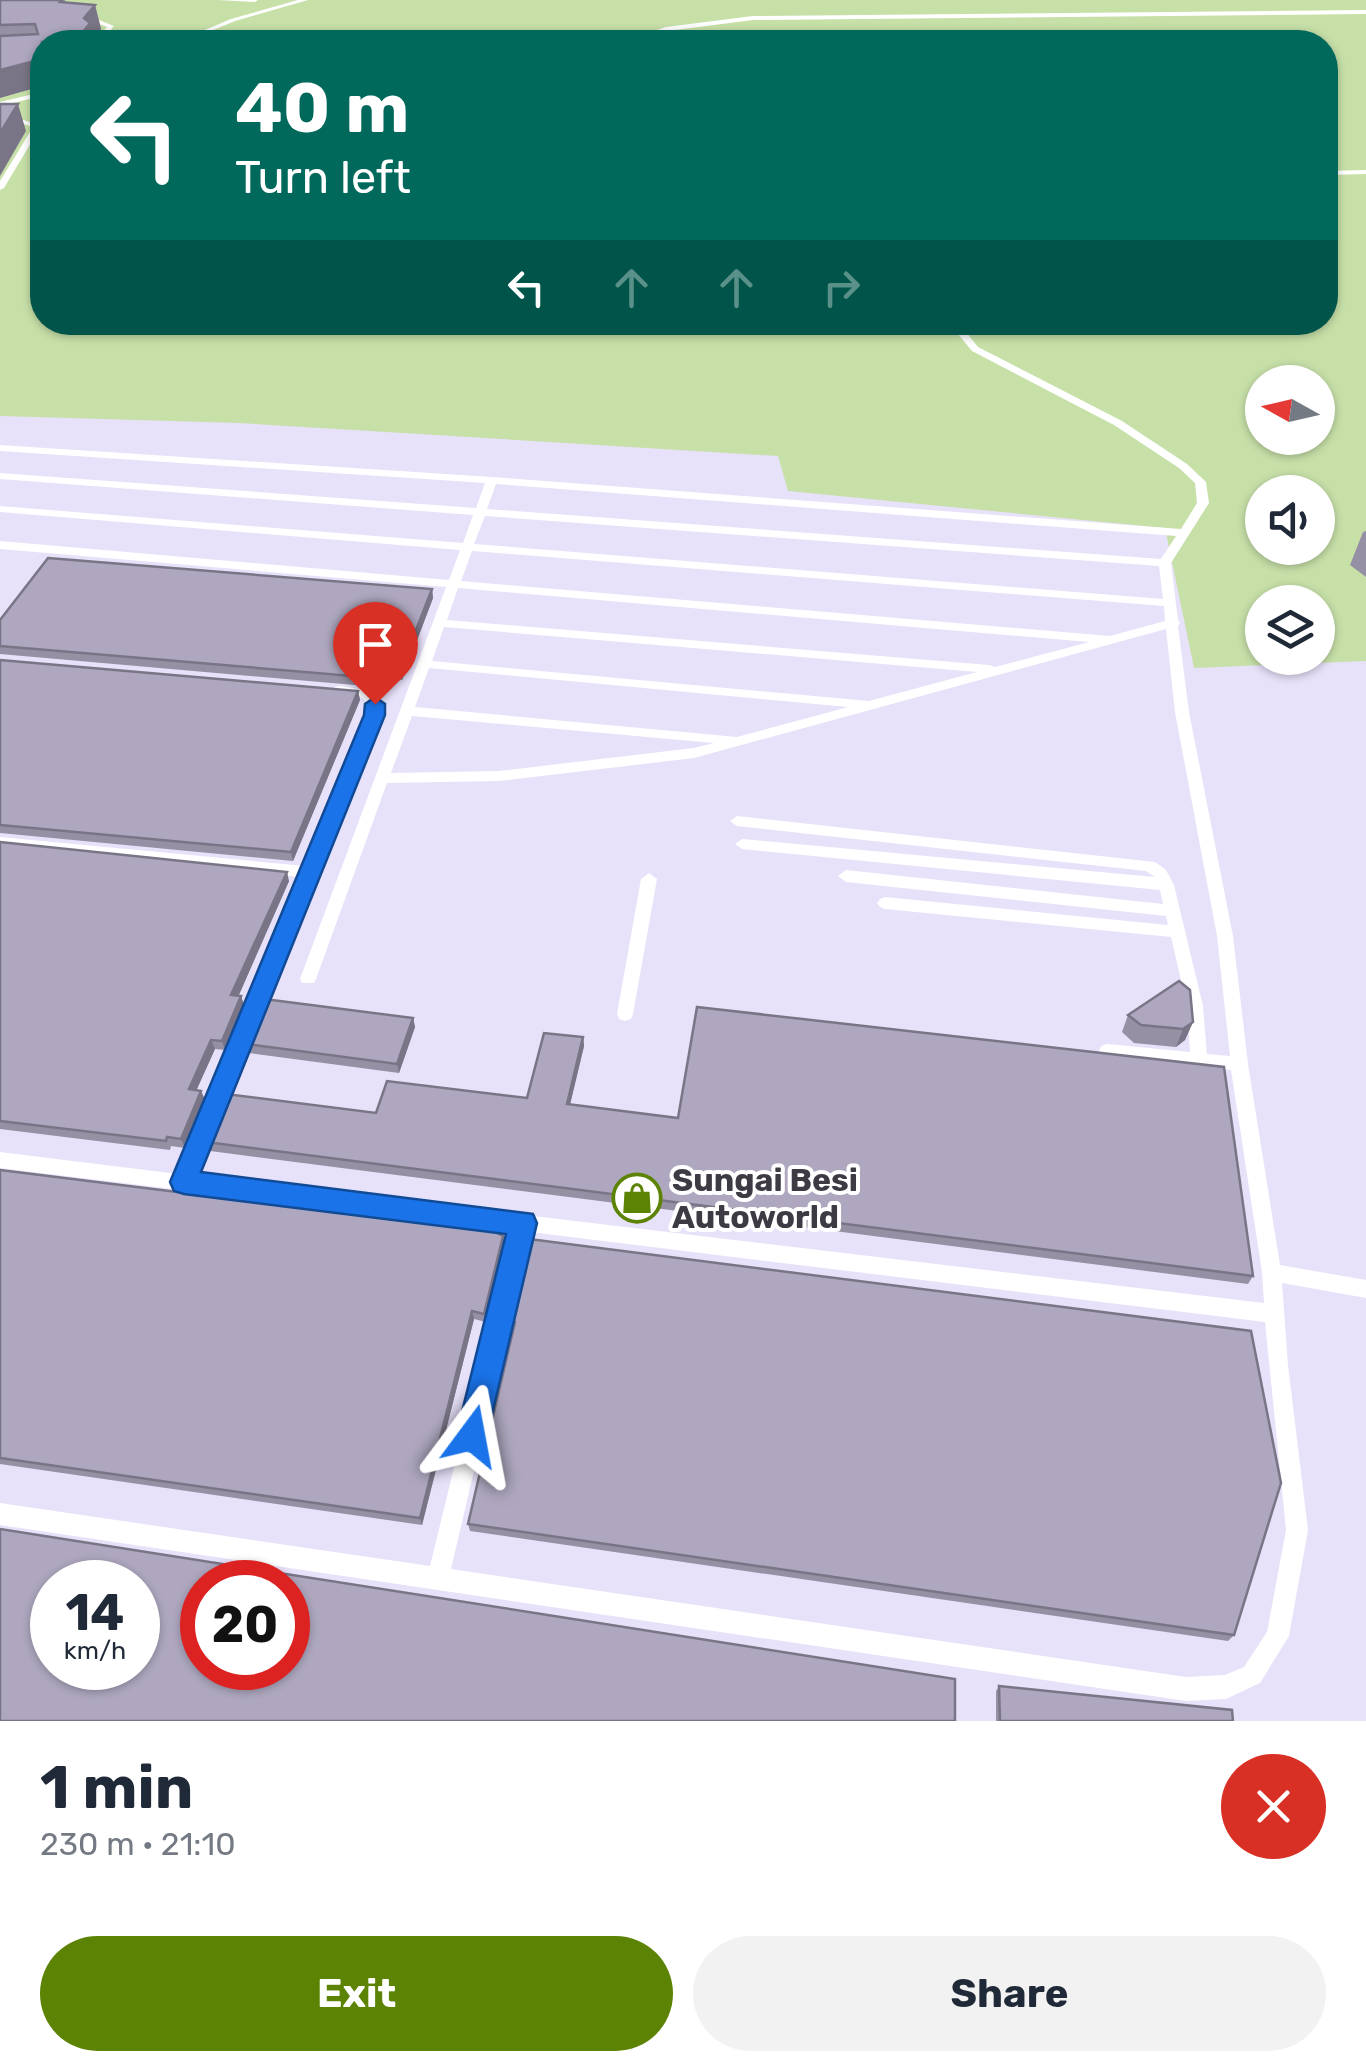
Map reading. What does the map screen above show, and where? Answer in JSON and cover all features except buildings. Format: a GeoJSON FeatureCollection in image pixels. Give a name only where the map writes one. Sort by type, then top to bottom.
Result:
{"type":"FeatureCollection","features":[{"type":"Feature","properties":{"kind":"lane"},"geometry":{"type":"LineString","coordinates":[[220,0],[255,0]]}},
{"type":"Feature","properties":{"kind":"lane"},"geometry":{"type":"LineString","coordinates":[[208,30],[305,0]]}},
{"type":"Feature","properties":{"kind":"lane"},"geometry":{"type":"LineString","coordinates":[[74,12],[111,26],[108,30]]}},
{"type":"Feature","properties":{"kind":"lane"},"geometry":{"type":"LineString","coordinates":[[663,30],[753,18],[1366,12]]}},
{"type":"Feature","properties":{"kind":"lane"},"geometry":{"type":"LineString","coordinates":[[0,104],[30,97]]}},
{"type":"Feature","properties":{"kind":"lane"},"geometry":{"type":"LineString","coordinates":[[0,114],[30,124]]}},
{"type":"Feature","properties":{"kind":"lane"},"geometry":{"type":"LineString","coordinates":[[0,188],[30,138]]}},
{"type":"Feature","properties":{"kind":"lane"},"geometry":{"type":"LineString","coordinates":[[0,170],[11,170]]}},
{"type":"Feature","properties":{"kind":"lane"},"geometry":{"type":"LineString","coordinates":[[1338,173],[1366,172]]}},
{"type":"Feature","properties":{"kind":"lane"},"geometry":{"type":"LineString","coordinates":[[0,1514],[1186,1689],[1226,1687],[1252,1675],[1278,1636],[1297,1530],[1272,1272],[1239,1064],[1225,936],[1182,712],[1166,564],[1203,504],[1200,482],[1184,466],[1118,423],[1006,368],[974,349],[963,335]]}},
{"type":"Feature","properties":{"kind":"lane"},"geometry":{"type":"LineString","coordinates":[[0,448],[492,480],[1182,533]]}},
{"type":"Feature","properties":{"kind":"lane"},"geometry":{"type":"LineString","coordinates":[[0,476],[1166,564]]}},
{"type":"Feature","properties":{"kind":"lane"},"geometry":{"type":"LineString","coordinates":[[308,979],[492,480]]}},
{"type":"Feature","properties":{"kind":"lane"},"geometry":{"type":"LineString","coordinates":[[0,509],[1170,603]]}},
{"type":"Feature","properties":{"kind":"lane"},"geometry":{"type":"LineString","coordinates":[[0,545],[1110,640]]}},
{"type":"Feature","properties":{"kind":"lane"},"geometry":{"type":"LineString","coordinates":[[440,623],[1003,670]]}},
{"type":"Feature","properties":{"kind":"lane"},"geometry":{"type":"LineString","coordinates":[[382,778],[499,776],[694,753],[747,742],[1174,623]]}},
{"type":"Feature","properties":{"kind":"lane"},"geometry":{"type":"LineString","coordinates":[[425,664],[872,705]]}},
{"type":"Feature","properties":{"kind":"lane"},"geometry":{"type":"LineString","coordinates":[[184,1182],[374,715],[375,704],[366,694],[330,690]]}},
{"type":"Feature","properties":{"kind":"lane"},"geometry":{"type":"LineString","coordinates":[[407,711],[747,742]]}},
{"type":"Feature","properties":{"kind":"lane"},"geometry":{"type":"LineString","coordinates":[[737,822],[1150,866],[1166,885],[1195,1006],[1199,1061]]}},
{"type":"Feature","properties":{"kind":"lane"},"geometry":{"type":"LineString","coordinates":[[0,842],[310,872]]}},
{"type":"Feature","properties":{"kind":"lane"},"geometry":{"type":"LineString","coordinates":[[742,844],[1166,885]]}},
{"type":"Feature","properties":{"kind":"lane"},"geometry":{"type":"LineString","coordinates":[[846,876],[1172,910]]}},
{"type":"Feature","properties":{"kind":"lane"},"geometry":{"type":"LineString","coordinates":[[624,1014],[649,879]]}},
{"type":"Feature","properties":{"kind":"lane"},"geometry":{"type":"LineString","coordinates":[[885,903],[1176,932]]}},
{"type":"Feature","properties":{"kind":"lane"},"geometry":{"type":"LineString","coordinates":[[1108,1052],[1239,1064]]}},
{"type":"Feature","properties":{"kind":"lane"},"geometry":{"type":"LineString","coordinates":[[0,1160],[1276,1314]]}},
{"type":"Feature","properties":{"kind":"lane"},"geometry":{"type":"LineString","coordinates":[[438,1578],[523,1223]]}},
{"type":"Feature","properties":{"kind":"lane"},"geometry":{"type":"LineString","coordinates":[[1272,1272],[1366,1290]]}},
{"type":"Feature","properties":{"kind":"green space"},"geometry":{"type":"Polygon","coordinates":[[[0,0],[1366,0],[1366,661],[1335,662],[1335,585],[1245,585],[1245,666],[1194,668],[1165,528],[788,491],[778,456],[239,423],[0,416],[0,0]]]}},
{"type":"Feature","properties":{"kind":"place","name":"Sungai Besi Autoworld"},"geometry":{"type":"Point","coordinates":[637,1198]}},
{"type":"Feature","properties":{"kind":"route"},"geometry":{"type":"LineString","coordinates":[[375,704],[374,715],[184,1182],[523,1223],[472,1436]]}}]}
